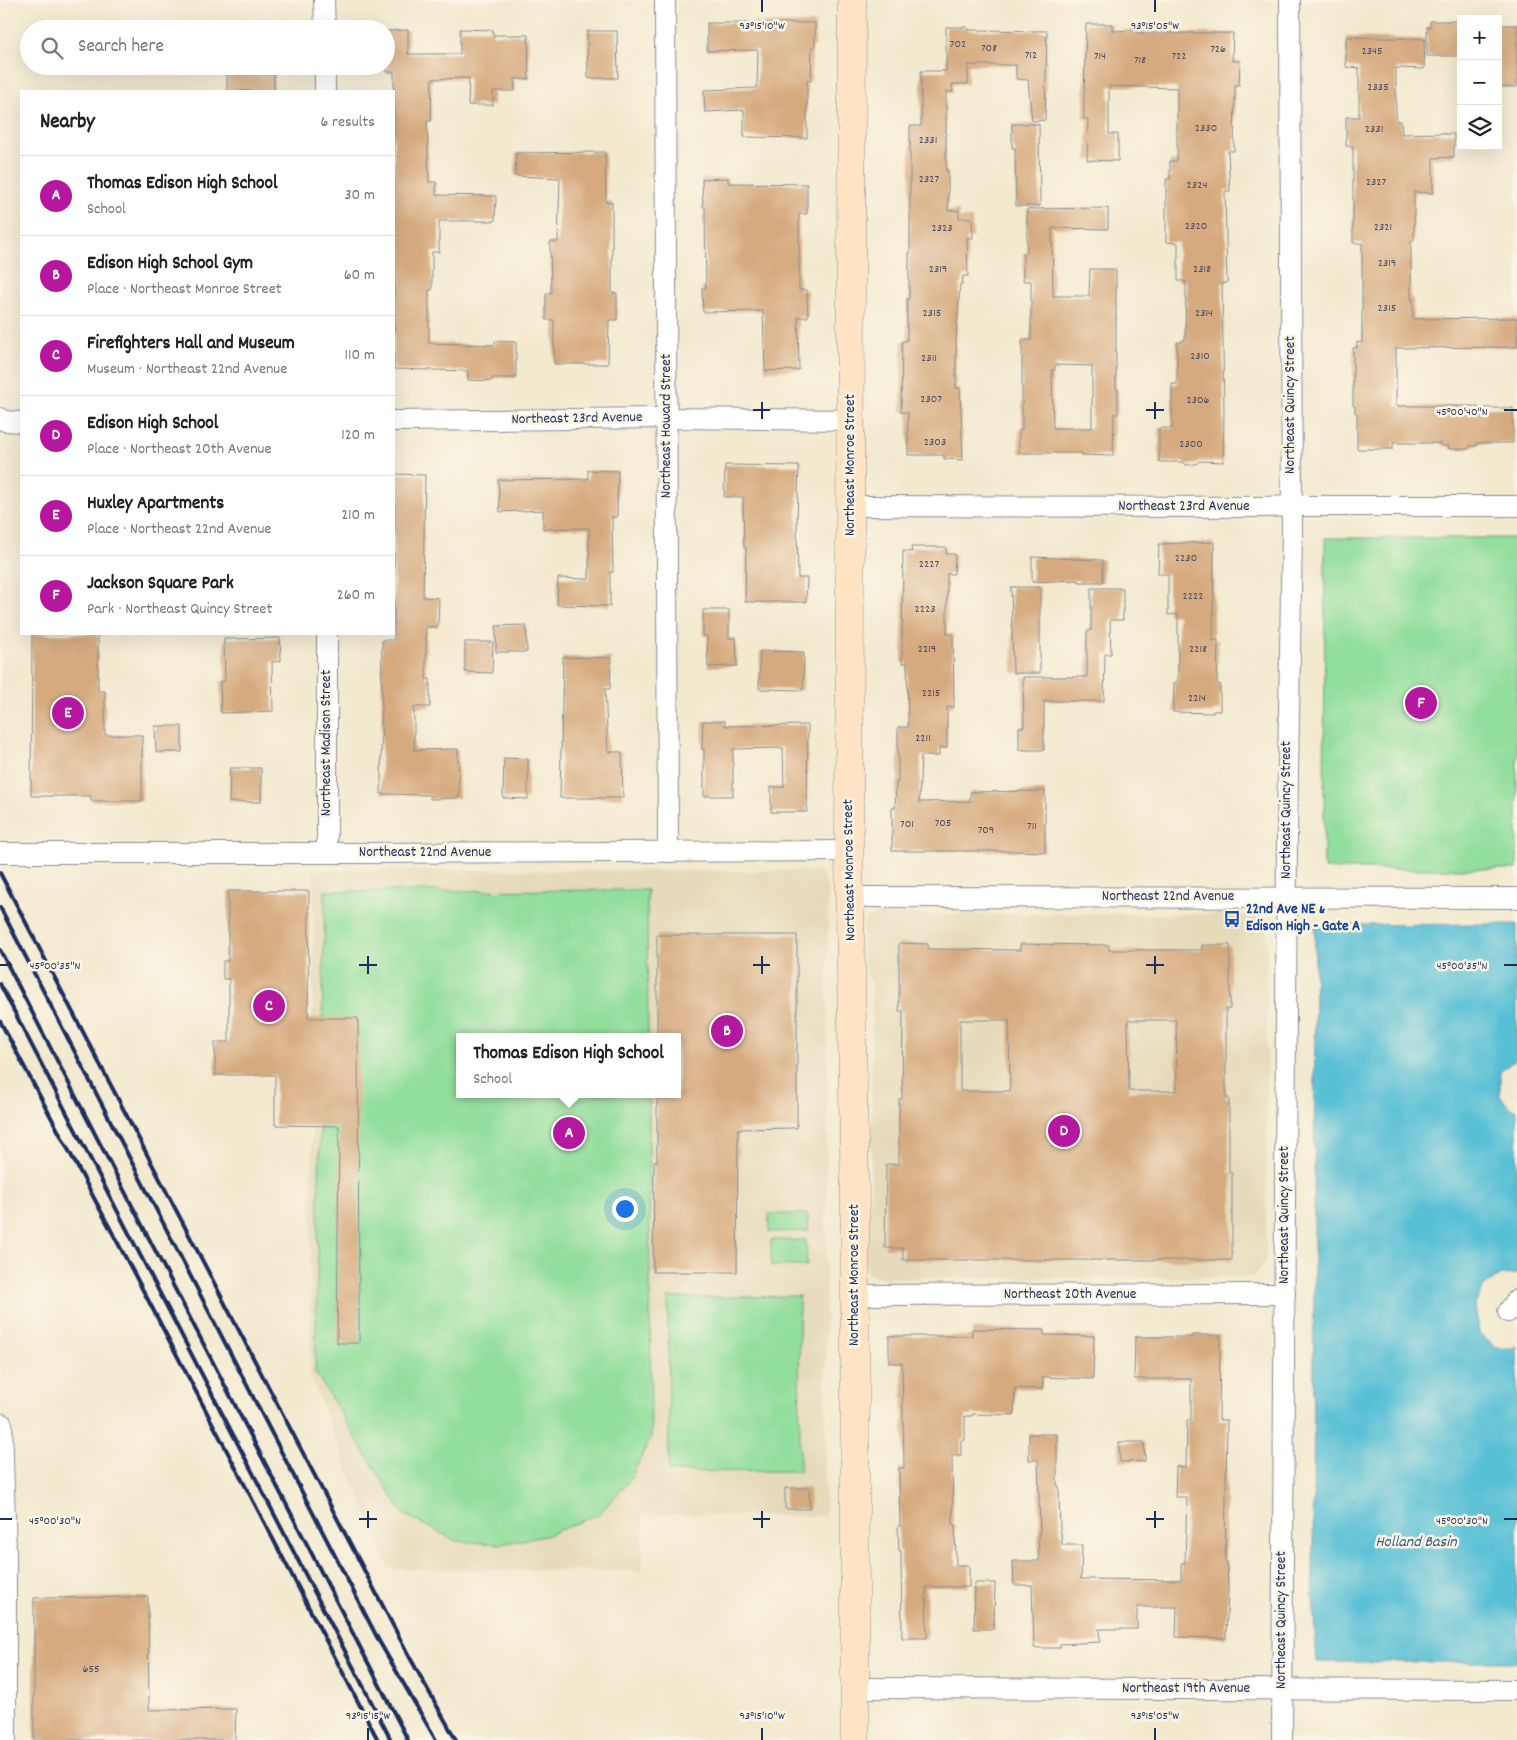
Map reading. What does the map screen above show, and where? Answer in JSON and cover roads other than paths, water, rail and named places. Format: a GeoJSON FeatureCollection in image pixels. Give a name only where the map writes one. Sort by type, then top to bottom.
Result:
{"type":"FeatureCollection","features":[{"type":"Feature","properties":{"kind":"street"},"geometry":{"type":"LineString","coordinates":[[324,0],[324,20]]}},
{"type":"Feature","properties":{"kind":"street","name":"Northeast Howard Street"},"geometry":{"type":"LineString","coordinates":[[666,0],[668,852]]}},
{"type":"Feature","properties":{"kind":"street","name":"Northeast Monroe Street"},"geometry":{"type":"LineString","coordinates":[[852,0],[849,851],[855,1295],[855,1740]]}},
{"type":"Feature","properties":{"kind":"street","name":"Northeast Quincy Street"},"geometry":{"type":"LineString","coordinates":[[1282,1740],[1287,898],[1292,506],[1290,0]]}},
{"type":"Feature","properties":{"kind":"street"},"geometry":{"type":"LineString","coordinates":[[325,75],[325,90]]}},
{"type":"Feature","properties":{"kind":"street"},"geometry":{"type":"LineString","coordinates":[[0,418],[5,421],[20,422]]}},
{"type":"Feature","properties":{"kind":"street","name":"Northeast 23rd Avenue"},"geometry":{"type":"LineString","coordinates":[[395,421],[668,418],[851,420]]}},
{"type":"Feature","properties":{"kind":"street","name":"Northeast 23rd Avenue"},"geometry":{"type":"LineString","coordinates":[[850,506],[1517,506]]}},
{"type":"Feature","properties":{"kind":"street","name":"Northeast Madison Street"},"geometry":{"type":"LineString","coordinates":[[327,635],[327,853]]}},
{"type":"Feature","properties":{"kind":"street","name":"Northeast 22nd Avenue"},"geometry":{"type":"LineString","coordinates":[[0,853],[849,851]]}},
{"type":"Feature","properties":{"kind":"street","name":"Northeast 22nd Avenue"},"geometry":{"type":"LineString","coordinates":[[850,897],[1517,898]]}},
{"type":"Feature","properties":{"kind":"street","name":"Northeast 20th Avenue"},"geometry":{"type":"LineString","coordinates":[[855,1295],[1285,1294]]}},
{"type":"Feature","properties":{"kind":"street"},"geometry":{"type":"LineString","coordinates":[[1,1424],[6,1554],[6,1740]]}},
{"type":"Feature","properties":{"kind":"street","name":"Northeast 19th Avenue"},"geometry":{"type":"LineString","coordinates":[[855,1688],[1517,1690]]}},
{"type":"Feature","properties":{"kind":"water","name":"Holland Basin"},"geometry":{"type":"Polygon","coordinates":[[[1517,924],[1517,1058],[1500,1072],[1500,1096],[1513,1110],[1517,1110],[1517,1274],[1501,1275],[1484,1286],[1475,1305],[1479,1333],[1496,1348],[1512,1348],[1517,1346],[1517,1662],[1317,1662],[1313,1601],[1315,925],[1517,924]]]}},
{"type":"Feature","properties":{"kind":"railway"},"geometry":{"type":"LineString","coordinates":[[0,873],[409,1656],[456,1740]]}},
{"type":"Feature","properties":{"kind":"railway"},"geometry":{"type":"LineString","coordinates":[[0,907],[379,1641],[436,1740]]}},
{"type":"Feature","properties":{"kind":"railway"},"geometry":{"type":"LineString","coordinates":[[0,950],[408,1740]]}},
{"type":"Feature","properties":{"kind":"railway"},"geometry":{"type":"LineString","coordinates":[[0,984],[391,1740]]}},
{"type":"Feature","properties":{"kind":"railway"},"geometry":{"type":"LineString","coordinates":[[0,1021],[378,1740]]}},
{"type":"Feature","properties":{"kind":"place","name":"Jackson Square Park"},"geometry":{"type":"Point","coordinates":[1421,703]}},
{"type":"Feature","properties":{"kind":"place","name":"Huxley Apartments"},"geometry":{"type":"Point","coordinates":[68,713]}},
{"type":"Feature","properties":{"kind":"place","name":"22nd Ave NE & Edison High - Gate A"},"geometry":{"type":"Point","coordinates":[1232,919]}},
{"type":"Feature","properties":{"kind":"place","name":"Firefighters Hall and Museum"},"geometry":{"type":"Point","coordinates":[269,1006]}},
{"type":"Feature","properties":{"kind":"place","name":"Edison High School Gym"},"geometry":{"type":"Point","coordinates":[727,1031]}},
{"type":"Feature","properties":{"kind":"place","name":"Edison High School"},"geometry":{"type":"Point","coordinates":[1064,1131]}},
{"type":"Feature","properties":{"kind":"place","name":"Thomas Edison High School"},"geometry":{"type":"Point","coordinates":[569,1133]}}]}
